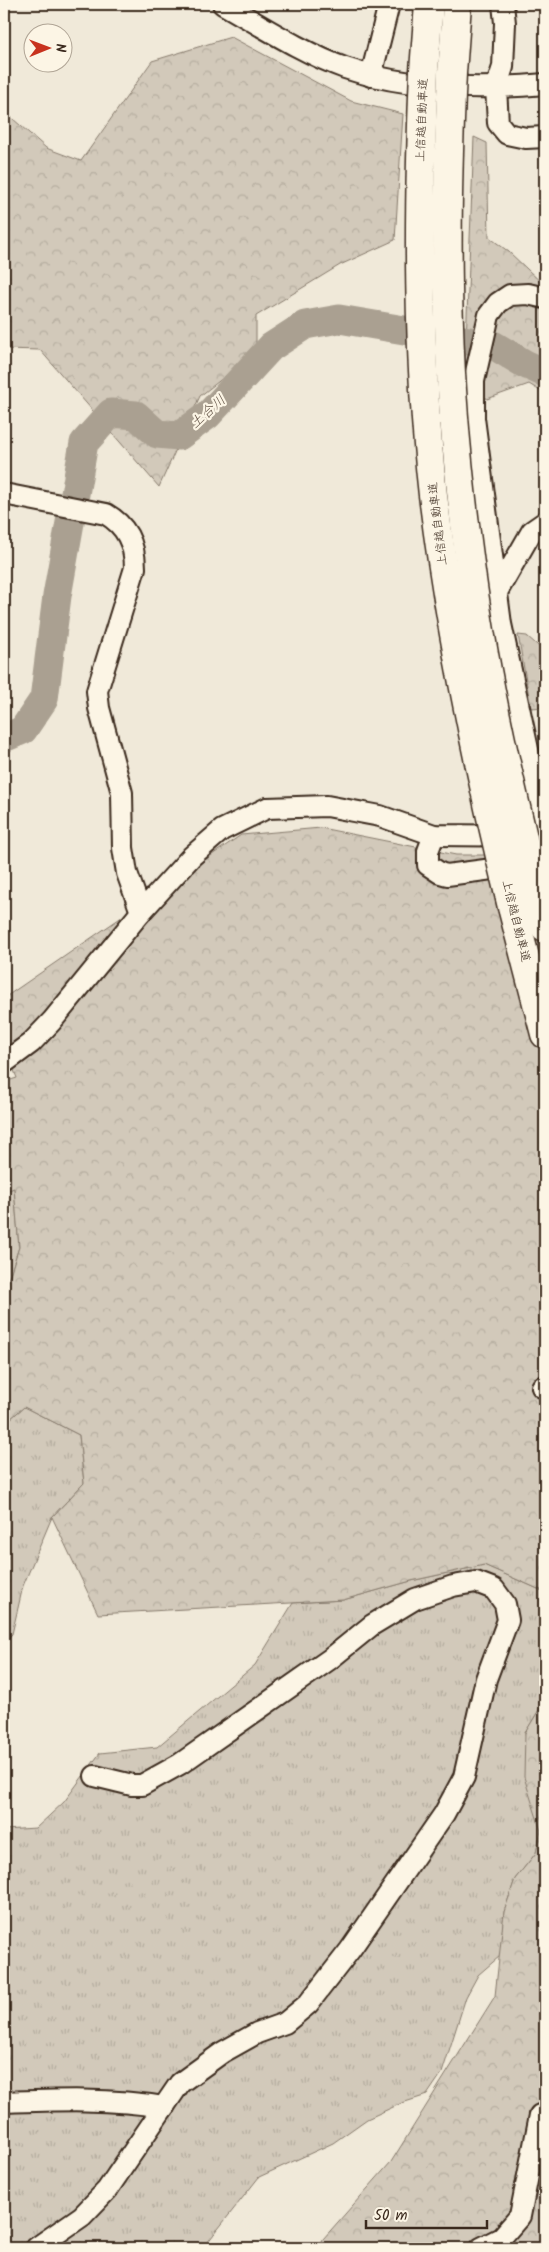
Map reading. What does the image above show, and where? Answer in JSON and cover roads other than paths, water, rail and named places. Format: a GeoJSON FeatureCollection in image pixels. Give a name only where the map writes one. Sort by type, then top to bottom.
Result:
{"type":"FeatureCollection","features":[{"type":"Feature","properties":{"kind":"highway","name":"上信越自動車道"},"geometry":{"type":"LineString","coordinates":[[429,4],[420,161],[420,264],[426,410],[433,492],[458,662],[483,784],[545,1034]]}},
{"type":"Feature","properties":{"kind":"highway"},"geometry":{"type":"LineString","coordinates":[[457,4],[448,162],[448,309],[453,407],[461,489],[484,652],[501,743],[542,914]]}},
{"type":"Feature","properties":{"kind":"street"},"geometry":{"type":"LineString","coordinates":[[223,4],[342,67],[372,76],[401,81],[496,88],[545,84]]}},
{"type":"Feature","properties":{"kind":"street"},"geometry":{"type":"LineString","coordinates":[[372,76],[389,4]]}},
{"type":"Feature","properties":{"kind":"street"},"geometry":{"type":"LineString","coordinates":[[503,4],[505,23],[503,67],[496,88],[498,123],[507,134],[526,138],[545,137]]}},
{"type":"Feature","properties":{"kind":"street"},"geometry":{"type":"LineString","coordinates":[[545,298],[528,294],[510,295],[498,303],[489,315],[474,380],[474,418],[501,624],[545,828]]}},
{"type":"Feature","properties":{"kind":"street"},"geometry":{"type":"LineString","coordinates":[[4,494],[106,514],[116,519],[127,533],[135,553],[136,568],[97,691],[99,708],[122,793],[123,848],[127,873],[141,912]]}},
{"type":"Feature","properties":{"kind":"street"},"geometry":{"type":"LineString","coordinates":[[497,592],[532,530],[545,522]]}},
{"type":"Feature","properties":{"kind":"street"},"geometry":{"type":"LineString","coordinates":[[4,1064],[31,1043],[47,1026],[141,912],[192,856],[222,830],[266,808],[327,806],[380,816],[434,835],[545,836]]}},
{"type":"Feature","properties":{"kind":"street"},"geometry":{"type":"LineString","coordinates":[[434,835],[428,850],[428,865],[440,874],[469,873],[545,862]]}},
{"type":"Feature","properties":{"kind":"street"},"geometry":{"type":"LineString","coordinates":[[36,2248],[82,2216],[107,2190],[180,2083],[223,2052],[258,2033],[285,2023],[308,2004],[350,1950],[444,1814],[464,1777],[486,1679],[508,1620],[505,1604],[494,1589],[476,1582],[452,1586],[415,1599],[372,1625],[330,1659],[188,1759],[142,1785],[132,1785],[95,1776]]}},
{"type":"Feature","properties":{"kind":"street"},"geometry":{"type":"LineString","coordinates":[[4,2102],[65,2099],[133,2102],[164,2107]]}},
{"type":"Feature","properties":{"kind":"street"},"geometry":{"type":"LineString","coordinates":[[480,2248],[500,2238],[520,2216],[543,2116]]}},
{"type":"Feature","properties":{"kind":"waterway","name":"土合川"},"geometry":{"type":"LineString","coordinates":[[4,738],[23,730],[44,699],[57,596],[84,443],[111,413],[136,415],[157,434],[179,436],[208,415],[271,347],[305,325],[339,319],[493,345],[525,364],[545,373]]}}]}
